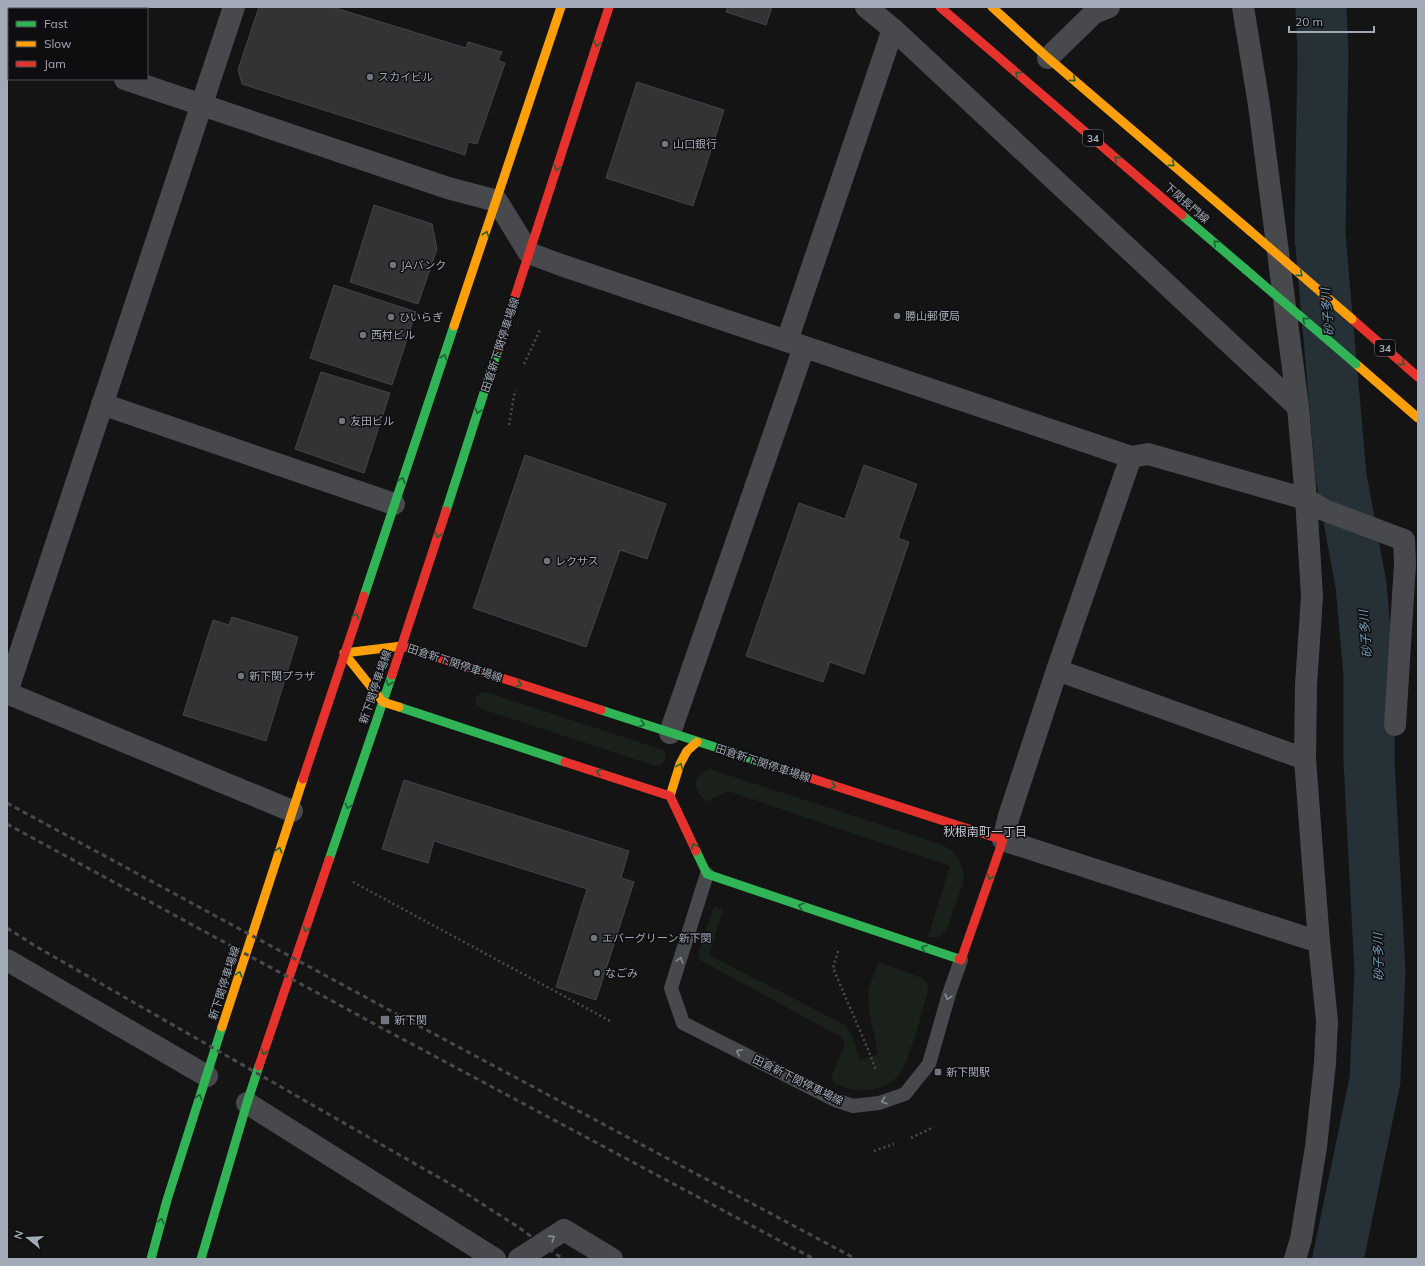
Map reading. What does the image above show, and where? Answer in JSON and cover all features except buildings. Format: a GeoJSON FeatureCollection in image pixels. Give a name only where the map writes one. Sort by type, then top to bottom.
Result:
{"type":"FeatureCollection","features":[{"type":"Feature","properties":{"kind":"main road"},"geometry":{"type":"LineString","coordinates":[[561,7],[344,653],[383,702],[670,796]]}},
{"type":"Feature","properties":{"kind":"main road","name":"田倉新下関停車場線"},"geometry":{"type":"LineString","coordinates":[[609,7],[402,646],[1003,840],[961,960]]}},
{"type":"Feature","properties":{"kind":"main road","name":"下関長門線"},"geometry":{"type":"LineString","coordinates":[[940,7],[1418,418]]}},
{"type":"Feature","properties":{"kind":"main road","name":"下関長門線"},"geometry":{"type":"LineString","coordinates":[[992,7],[1048,58],[1250,230],[1418,377]]}},
{"type":"Feature","properties":{"kind":"main road","name":"新下関停車場線"},"geometry":{"type":"LineString","coordinates":[[151,1259],[167,1200],[344,653],[402,646],[247,1103],[201,1259]]}},
{"type":"Feature","properties":{"kind":"main road"},"geometry":{"type":"LineString","coordinates":[[697,742],[687,751],[680,764],[670,796],[707,874],[961,960]]}},
{"type":"Feature","properties":{"kind":"street"},"geometry":{"type":"LineString","coordinates":[[234,7],[7,692],[292,811]]}},
{"type":"Feature","properties":{"kind":"street"},"geometry":{"type":"LineString","coordinates":[[866,7],[893,29],[1298,407]]}},
{"type":"Feature","properties":{"kind":"street"},"geometry":{"type":"LineString","coordinates":[[1048,58],[1094,13],[1109,7]]}},
{"type":"Feature","properties":{"kind":"street"},"geometry":{"type":"LineString","coordinates":[[1243,7],[1259,104],[1298,407],[1315,505],[1312,596],[1306,685],[1305,759],[1319,942],[1327,1021],[1325,1063],[1316,1147],[1301,1239],[1295,1259]]}},
{"type":"Feature","properties":{"kind":"street"},"geometry":{"type":"LineString","coordinates":[[670,733],[795,344],[893,29]]}},
{"type":"Feature","properties":{"kind":"street"},"geometry":{"type":"LineString","coordinates":[[128,80],[448,188],[497,201],[529,253],[561,266],[1131,457],[1148,454],[1315,505],[1404,540],[1405,564],[1395,724]]}},
{"type":"Feature","properties":{"kind":"street"},"geometry":{"type":"LineString","coordinates":[[102,404],[394,504]]}},
{"type":"Feature","properties":{"kind":"street"},"geometry":{"type":"LineString","coordinates":[[1131,457],[1057,670],[1009,816],[1003,840],[1319,942]]}},
{"type":"Feature","properties":{"kind":"street"},"geometry":{"type":"LineString","coordinates":[[1057,670],[1305,759]]}},
{"type":"Feature","properties":{"kind":"street"},"geometry":{"type":"LineString","coordinates":[[7,960],[207,1076]]}},
{"type":"Feature","properties":{"kind":"street"},"geometry":{"type":"LineString","coordinates":[[247,1103],[496,1259]]}},
{"type":"Feature","properties":{"kind":"street"},"geometry":{"type":"LineString","coordinates":[[519,1259],[564,1230],[612,1259]]}},
{"type":"Feature","properties":{"kind":"lane","name":"田倉新下関停車場線"},"geometry":{"type":"LineString","coordinates":[[707,874],[671,988],[683,1023],[835,1100],[853,1106],[879,1103],[905,1094],[929,1064],[949,994],[961,960]]}},
{"type":"Feature","properties":{"kind":"path"},"geometry":{"type":"LineString","coordinates":[[524,364],[540,330]]}},
{"type":"Feature","properties":{"kind":"path"},"geometry":{"type":"LineString","coordinates":[[509,425],[515,390]]}},
{"type":"Feature","properties":{"kind":"path"},"geometry":{"type":"LineString","coordinates":[[353,882],[612,1022]]}},
{"type":"Feature","properties":{"kind":"path"},"geometry":{"type":"LineString","coordinates":[[838,951],[833,968],[876,1070]]}},
{"type":"Feature","properties":{"kind":"path"},"geometry":{"type":"LineString","coordinates":[[911,1138],[934,1127]]}},
{"type":"Feature","properties":{"kind":"path"},"geometry":{"type":"LineString","coordinates":[[874,1151],[894,1144]]}},
{"type":"Feature","properties":{"kind":"shaded area"},"geometry":{"type":"Polygon","coordinates":[[[482,692],[663,750],[666,755],[665,760],[661,765],[655,766],[482,709],[476,705],[475,701],[477,696],[482,692]]]}},
{"type":"Feature","properties":{"kind":"shaded area"},"geometry":{"type":"Polygon","coordinates":[[[710,769],[942,845],[953,851],[960,862],[964,874],[962,886],[946,930],[939,937],[928,937],[950,866],[728,791],[706,802],[699,794],[695,784],[697,778],[701,774],[710,769]]]}},
{"type":"Feature","properties":{"kind":"shaded area"},"geometry":{"type":"Polygon","coordinates":[[[714,906],[723,910],[709,955],[845,1025],[851,1033],[860,1060],[878,1054],[869,1010],[868,990],[878,962],[920,977],[927,982],[928,991],[915,1036],[907,1060],[898,1076],[890,1083],[879,1088],[867,1090],[853,1090],[835,1084],[831,1078],[845,1043],[841,1037],[700,960],[698,954],[714,906]]]}},
{"type":"Feature","properties":{"kind":"waterway","name":"砂子多川"},"geometry":{"type":"LineString","coordinates":[[1321,7],[1323,53],[1320,235],[1341,476],[1361,585],[1369,674],[1369,761],[1380,972],[1375,1080],[1338,1259]]}},
{"type":"Feature","properties":{"kind":"railway"},"geometry":{"type":"LineString","coordinates":[[7,803],[391,1011],[856,1259]]}},
{"type":"Feature","properties":{"kind":"railway"},"geometry":{"type":"LineString","coordinates":[[7,824],[380,1027],[814,1259]]}},
{"type":"Feature","properties":{"kind":"railway"},"geometry":{"type":"LineString","coordinates":[[7,928],[37,947],[459,1189],[518,1227],[563,1259]]}},
{"type":"Feature","properties":{"kind":"traffic: fast"},"geometry":{"type":"LineString","coordinates":[[1182,215],[1245,269]]}},
{"type":"Feature","properties":{"kind":"traffic: fast"},"geometry":{"type":"LineString","coordinates":[[1245,269],[1356,364]]}},
{"type":"Feature","properties":{"kind":"traffic: fast"},"geometry":{"type":"LineString","coordinates":[[364,596],[454,326]]}},
{"type":"Feature","properties":{"kind":"traffic: fast"},"geometry":{"type":"LineString","coordinates":[[446,511],[498,349]]}},
{"type":"Feature","properties":{"kind":"traffic: fast"},"geometry":{"type":"LineString","coordinates":[[329,860],[392,675]]}},
{"type":"Feature","properties":{"kind":"traffic: fast"},"geometry":{"type":"LineString","coordinates":[[399,707],[565,762]]}},
{"type":"Feature","properties":{"kind":"traffic: fast"},"geometry":{"type":"LineString","coordinates":[[601,710],[798,774]]}},
{"type":"Feature","properties":{"kind":"traffic: fast"},"geometry":{"type":"LineString","coordinates":[[696,851],[707,874],[959,959]]}},
{"type":"Feature","properties":{"kind":"traffic: fast"},"geometry":{"type":"LineString","coordinates":[[151,1259],[167,1200],[222,1027]]}},
{"type":"Feature","properties":{"kind":"traffic: fast"},"geometry":{"type":"LineString","coordinates":[[201,1259],[259,1066]]}},
{"type":"Feature","properties":{"kind":"traffic: slow"},"geometry":{"type":"LineString","coordinates":[[454,326],[561,7]]}},
{"type":"Feature","properties":{"kind":"traffic: slow"},"geometry":{"type":"LineString","coordinates":[[992,7],[1048,58],[1249,230]]}},
{"type":"Feature","properties":{"kind":"traffic: slow"},"geometry":{"type":"LineString","coordinates":[[1249,230],[1352,319]]}},
{"type":"Feature","properties":{"kind":"traffic: slow"},"geometry":{"type":"LineString","coordinates":[[1356,364],[1418,418]]}},
{"type":"Feature","properties":{"kind":"traffic: slow"},"geometry":{"type":"LineString","coordinates":[[399,707],[383,702],[344,653],[402,646]]}},
{"type":"Feature","properties":{"kind":"traffic: slow"},"geometry":{"type":"LineString","coordinates":[[670,796],[680,764],[687,751],[697,742]]}},
{"type":"Feature","properties":{"kind":"traffic: slow"},"geometry":{"type":"LineString","coordinates":[[222,1027],[303,779]]}},
{"type":"Feature","properties":{"kind":"traffic: jam"},"geometry":{"type":"LineString","coordinates":[[498,349],[609,7]]}},
{"type":"Feature","properties":{"kind":"traffic: jam"},"geometry":{"type":"LineString","coordinates":[[940,7],[1182,215]]}},
{"type":"Feature","properties":{"kind":"traffic: jam"},"geometry":{"type":"LineString","coordinates":[[1352,319],[1418,377]]}},
{"type":"Feature","properties":{"kind":"traffic: jam"},"geometry":{"type":"LineString","coordinates":[[392,675],[446,511]]}},
{"type":"Feature","properties":{"kind":"traffic: jam"},"geometry":{"type":"LineString","coordinates":[[303,779],[364,596]]}},
{"type":"Feature","properties":{"kind":"traffic: jam"},"geometry":{"type":"LineString","coordinates":[[402,646],[601,710]]}},
{"type":"Feature","properties":{"kind":"traffic: jam"},"geometry":{"type":"LineString","coordinates":[[565,762],[670,796],[696,851]]}},
{"type":"Feature","properties":{"kind":"traffic: jam"},"geometry":{"type":"LineString","coordinates":[[798,774],[1003,840],[961,960],[959,959]]}},
{"type":"Feature","properties":{"kind":"traffic: jam"},"geometry":{"type":"LineString","coordinates":[[259,1066],[329,860]]}},
{"type":"Feature","properties":{"kind":"place","name":"スカイビル"},"geometry":{"type":"Point","coordinates":[370,77]}},
{"type":"Feature","properties":{"kind":"place","name":"山口銀行"},"geometry":{"type":"Point","coordinates":[665,144]}},
{"type":"Feature","properties":{"kind":"place","name":"JAバンク"},"geometry":{"type":"Point","coordinates":[393,265]}},
{"type":"Feature","properties":{"kind":"place","name":"勝山郵便局"},"geometry":{"type":"Point","coordinates":[897,316]}},
{"type":"Feature","properties":{"kind":"place","name":"ひいらぎ"},"geometry":{"type":"Point","coordinates":[391,317]}},
{"type":"Feature","properties":{"kind":"place","name":"西村ビル"},"geometry":{"type":"Point","coordinates":[363,335]}},
{"type":"Feature","properties":{"kind":"place","name":"友田ビル"},"geometry":{"type":"Point","coordinates":[342,421]}},
{"type":"Feature","properties":{"kind":"place","name":"レクサス"},"geometry":{"type":"Point","coordinates":[547,561]}},
{"type":"Feature","properties":{"kind":"place","name":"新下関プラザ"},"geometry":{"type":"Point","coordinates":[241,676]}},
{"type":"Feature","properties":{"kind":"place","name":"エバーグリーン新下関"},"geometry":{"type":"Point","coordinates":[594,938]}},
{"type":"Feature","properties":{"kind":"place","name":"なごみ"},"geometry":{"type":"Point","coordinates":[597,973]}},
{"type":"Feature","properties":{"kind":"place","name":"新下関"},"geometry":{"type":"Point","coordinates":[385,1020]}},
{"type":"Feature","properties":{"kind":"place","name":"新下関駅"},"geometry":{"type":"Point","coordinates":[938,1072]}},
{"type":"Feature","properties":{"kind":"district","name":"秋根南町一丁目"},"geometry":{"type":"Point","coordinates":[985,831]}}]}
